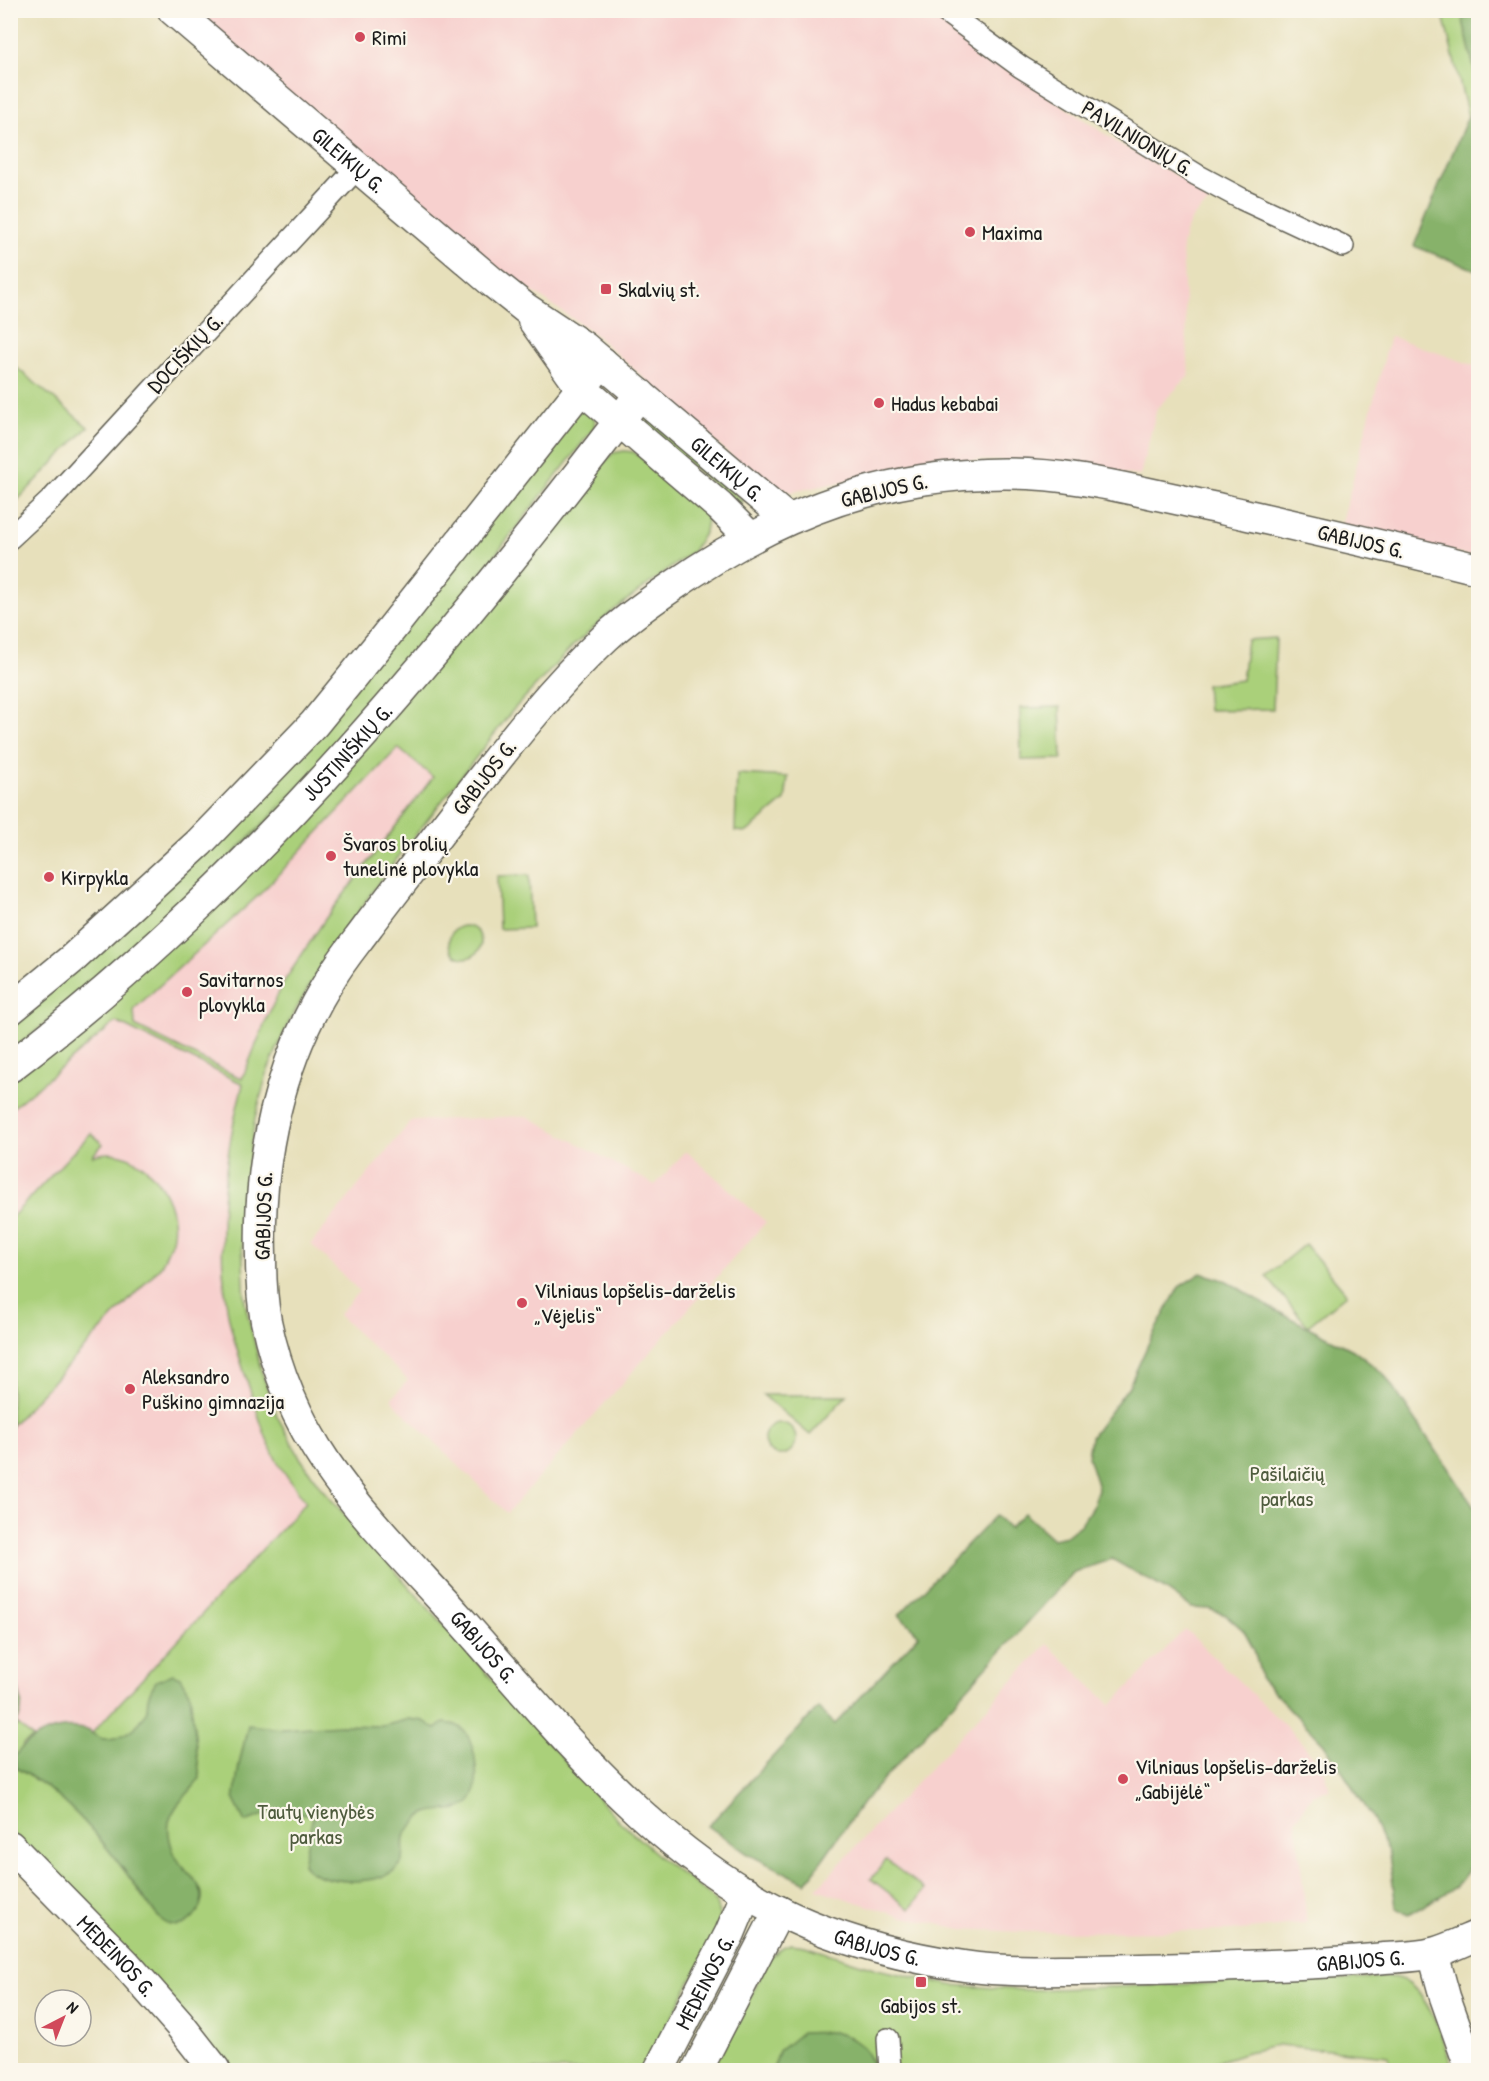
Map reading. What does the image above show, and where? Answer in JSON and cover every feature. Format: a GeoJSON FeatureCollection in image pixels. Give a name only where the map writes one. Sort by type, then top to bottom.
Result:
{"type":"FeatureCollection","features":[{"type":"Feature","properties":{"kind":"street","name":"GILEIKIŲ G."},"geometry":{"type":"LineString","coordinates":[[173,10],[525,308],[584,347],[787,519]]}},
{"type":"Feature","properties":{"kind":"street","name":"PAVILNIONIŲ G."},"geometry":{"type":"LineString","coordinates":[[943,10],[1021,67],[1197,175],[1242,199],[1343,246]]}},
{"type":"Feature","properties":{"kind":"street","name":"DOCIŠKIŲ G."},"geometry":{"type":"LineString","coordinates":[[10,538],[52,499],[358,167]]}},
{"type":"Feature","properties":{"kind":"street","name":"GILEIKIŲ G."},"geometry":{"type":"LineString","coordinates":[[525,308],[581,388],[720,507],[750,537]]}},
{"type":"Feature","properties":{"kind":"street","name":"JUSTINIŠKIŲ G."},"geometry":{"type":"LineString","coordinates":[[10,1010],[72,959],[199,843],[314,724],[602,362]]}},
{"type":"Feature","properties":{"kind":"street","name":"JUSTINIŠKIŲ G."},"geometry":{"type":"LineString","coordinates":[[10,1067],[121,978],[243,864],[313,792],[369,730],[479,597],[640,394]]}},
{"type":"Feature","properties":{"kind":"street","name":"GABIJOS G."},"geometry":{"type":"LineString","coordinates":[[1479,569],[1366,541],[1076,478],[1009,474],[917,481],[870,491],[828,503],[750,537],[715,557],[655,598],[615,630],[551,695],[477,786],[336,969],[304,1027],[286,1072],[270,1129],[262,1180],[260,1219],[261,1274],[265,1317],[280,1371],[298,1417],[318,1452],[345,1491],[382,1536],[553,1726],[619,1793],[676,1844],[706,1867],[779,1911],[863,1945],[964,1966],[1012,1971],[1128,1970],[1347,1962],[1434,1953],[1479,1935]]}},
{"type":"Feature","properties":{"kind":"street","name":"MEDEINOS G."},"geometry":{"type":"LineString","coordinates":[[10,1846],[125,1963],[180,2024],[215,2070]]}},
{"type":"Feature","properties":{"kind":"street","name":"MEDEINOS G."},"geometry":{"type":"LineString","coordinates":[[658,2070],[730,1933],[747,1892]]}},
{"type":"Feature","properties":{"kind":"street","name":"MEDEINOS G."},"geometry":{"type":"LineString","coordinates":[[697,2070],[779,1911]]}},
{"type":"Feature","properties":{"kind":"street"},"geometry":{"type":"LineString","coordinates":[[1434,1953],[1445,1997],[1471,2070]]}},
{"type":"Feature","properties":{"kind":"street"},"geometry":{"type":"LineString","coordinates":[[888,2039],[890,2070]]}},
{"type":"Feature","properties":{"kind":"shaded area"},"geometry":{"type":"Polygon","coordinates":[[[189,11],[927,11],[1118,143],[1215,197],[1193,217],[1185,232],[1182,247],[1189,376],[1157,408],[1140,476],[1031,461],[950,460],[792,492],[774,487],[757,478],[742,466],[591,331],[500,270],[189,11]]]}},
{"type":"Feature","properties":{"kind":"shaded area"},"geometry":{"type":"Polygon","coordinates":[[[1390,336],[1478,367],[1478,558],[1341,526],[1390,336]]]}},
{"type":"Feature","properties":{"kind":"shaded area"},"geometry":{"type":"Polygon","coordinates":[[[398,747],[433,777],[326,918],[285,980],[242,1079],[135,1026],[134,1009],[260,894],[398,747]]]}},
{"type":"Feature","properties":{"kind":"shaded area","name":"Aleksandro Puškino gimnazija"},"geometry":{"type":"Polygon","coordinates":[[[116,1021],[243,1084],[232,1124],[223,1195],[223,1259],[229,1315],[238,1354],[261,1425],[277,1461],[306,1502],[92,1733],[85,1729],[45,1732],[33,1738],[17,1724],[23,1705],[15,1683],[10,1677],[10,1109],[116,1021]]]}},
{"type":"Feature","properties":{"kind":"shaded area","name":"Vilniaus lopšelis-darželis „Vėjelis“"},"geometry":{"type":"Polygon","coordinates":[[[527,1116],[655,1185],[686,1151],[766,1222],[507,1513],[397,1406],[392,1398],[408,1380],[338,1315],[359,1291],[311,1244],[411,1121],[527,1116]]]}},
{"type":"Feature","properties":{"kind":"shaded area","name":"Vilniaus lopšelis-darželis „Gabijėlė“"},"geometry":{"type":"Polygon","coordinates":[[[1185,1629],[1298,1738],[1323,1769],[1330,1789],[1312,1795],[1296,1820],[1307,1923],[1231,1931],[1023,1932],[962,1929],[903,1917],[816,1889],[1047,1644],[1111,1705],[1185,1629]]]}},
{"type":"Feature","properties":{"kind":"green space"},"geometry":{"type":"Polygon","coordinates":[[[1442,11],[1461,11],[1478,86],[1478,116],[1468,116],[1442,11]]]}},
{"type":"Feature","properties":{"kind":"green space"},"geometry":{"type":"Polygon","coordinates":[[[1461,11],[1478,11],[1478,86],[1461,11]]]}},
{"type":"Feature","properties":{"kind":"green space"},"geometry":{"type":"Polygon","coordinates":[[[1468,116],[1478,116],[1478,271],[1414,246],[1468,116]]]}},
{"type":"Feature","properties":{"kind":"green space"},"geometry":{"type":"Polygon","coordinates":[[[11,363],[88,427],[11,507],[11,363]]]}},
{"type":"Feature","properties":{"kind":"green space"},"geometry":{"type":"Polygon","coordinates":[[[585,410],[595,419],[594,428],[443,622],[320,768],[159,927],[11,1052],[11,1021],[83,962],[577,412],[585,410]]]}},
{"type":"Feature","properties":{"kind":"green space"},"geometry":{"type":"Polygon","coordinates":[[[651,420],[743,501],[737,504],[645,427],[647,421],[651,420]]]}},
{"type":"Feature","properties":{"kind":"green space","name":"Tautų vienybės parkas"},"geometry":{"type":"Polygon","coordinates":[[[634,452],[703,509],[707,519],[705,532],[693,551],[610,613],[573,646],[513,710],[382,878],[320,967],[288,1024],[268,1070],[255,1118],[244,1195],[242,1241],[245,1303],[261,1370],[277,1416],[301,1459],[321,1488],[618,1820],[664,1861],[709,1895],[716,1903],[721,1921],[645,2070],[227,2070],[11,1831],[11,1731],[17,1724],[33,1738],[23,1744],[16,1768],[40,1781],[92,1733],[306,1502],[280,1466],[269,1445],[238,1354],[228,1314],[222,1256],[222,1227],[226,1169],[243,1084],[116,1022],[11,1109],[11,1081],[49,1052],[613,453],[634,452]],[[398,748],[260,894],[134,1009],[135,1026],[242,1079],[285,980],[326,918],[433,777],[398,748]]]}},
{"type":"Feature","properties":{"kind":"green space"},"geometry":{"type":"Polygon","coordinates":[[[1276,638],[1273,709],[1208,710],[1206,685],[1242,680],[1247,640],[1276,638]]]}},
{"type":"Feature","properties":{"kind":"green space"},"geometry":{"type":"Polygon","coordinates":[[[1060,707],[1062,759],[1021,760],[1020,708],[1060,707]]]}},
{"type":"Feature","properties":{"kind":"green space"},"geometry":{"type":"Polygon","coordinates":[[[737,774],[788,777],[785,800],[747,832],[735,831],[737,774]]]}},
{"type":"Feature","properties":{"kind":"green space"},"geometry":{"type":"Polygon","coordinates":[[[529,875],[531,928],[499,929],[497,876],[529,875]]]}},
{"type":"Feature","properties":{"kind":"green space"},"geometry":{"type":"Polygon","coordinates":[[[465,926],[476,931],[481,942],[476,953],[465,958],[454,953],[449,942],[454,931],[465,926]]]}},
{"type":"Feature","properties":{"kind":"green space"},"geometry":{"type":"Polygon","coordinates":[[[91,1133],[103,1144],[92,1156],[109,1153],[124,1156],[139,1163],[152,1174],[162,1188],[173,1219],[170,1247],[161,1266],[11,1426],[11,1218],[91,1133]]]}},
{"type":"Feature","properties":{"kind":"green space"},"geometry":{"type":"Polygon","coordinates":[[[1305,1244],[1347,1294],[1308,1326],[1266,1276],[1305,1244]]]}},
{"type":"Feature","properties":{"kind":"green space","name":"Pašilaičių parkas"},"geometry":{"type":"Polygon","coordinates":[[[1201,1273],[1227,1281],[1269,1307],[1353,1350],[1384,1374],[1478,1512],[1478,1857],[1456,1887],[1408,1915],[1396,1907],[1389,1855],[1371,1815],[1324,1744],[1262,1680],[1254,1650],[1243,1630],[1226,1615],[1209,1609],[1192,1608],[1165,1589],[1112,1559],[1074,1572],[862,1803],[806,1883],[748,1854],[708,1826],[818,1708],[835,1724],[919,1635],[899,1615],[996,1515],[1009,1528],[1024,1513],[1053,1539],[1066,1536],[1081,1524],[1094,1504],[1098,1488],[1088,1457],[1091,1437],[1129,1386],[1150,1340],[1179,1287],[1201,1273]]]}},
{"type":"Feature","properties":{"kind":"green space"},"geometry":{"type":"Polygon","coordinates":[[[763,1395],[847,1395],[810,1435],[763,1395]]]}},
{"type":"Feature","properties":{"kind":"green space"},"geometry":{"type":"Polygon","coordinates":[[[780,1423],[791,1428],[796,1439],[791,1450],[780,1455],[769,1450],[764,1439],[769,1428],[780,1423]]]}},
{"type":"Feature","properties":{"kind":"green space"},"geometry":{"type":"Polygon","coordinates":[[[173,1674],[180,1677],[190,1694],[200,1778],[171,1815],[169,1835],[176,1857],[202,1893],[197,1912],[188,1922],[176,1926],[159,1918],[90,1828],[49,1789],[16,1768],[14,1757],[36,1737],[54,1730],[84,1729],[105,1739],[123,1735],[135,1727],[143,1717],[147,1710],[149,1694],[156,1681],[173,1674]]]}},
{"type":"Feature","properties":{"kind":"green space"},"geometry":{"type":"Polygon","coordinates":[[[11,1677],[19,1690],[22,1704],[19,1718],[11,1731],[11,1677]]]}},
{"type":"Feature","properties":{"kind":"green space"},"geometry":{"type":"Polygon","coordinates":[[[409,1719],[424,1721],[436,1729],[444,1723],[462,1729],[468,1737],[475,1757],[475,1789],[468,1804],[463,1807],[434,1811],[421,1816],[416,1821],[406,1832],[403,1841],[404,1856],[400,1865],[392,1872],[380,1877],[351,1881],[322,1877],[311,1871],[303,1864],[313,1815],[277,1810],[245,1822],[234,1800],[248,1725],[283,1729],[340,1725],[383,1726],[409,1719]]]}},
{"type":"Feature","properties":{"kind":"green space"},"geometry":{"type":"Polygon","coordinates":[[[886,1860],[925,1890],[910,1909],[871,1879],[886,1860]]]}},
{"type":"Feature","properties":{"kind":"green space"},"geometry":{"type":"Polygon","coordinates":[[[791,1944],[805,1946],[877,1969],[950,1985],[1026,1990],[1393,1977],[1405,1981],[1423,1998],[1436,2022],[1453,2070],[1393,2070],[1388,2056],[1279,2045],[1247,2052],[1192,2070],[875,2070],[868,2054],[849,2036],[779,2051],[773,2070],[712,2070],[769,1959],[783,1947],[791,1944]]]}},
{"type":"Feature","properties":{"kind":"green space"},"geometry":{"type":"Polygon","coordinates":[[[833,2032],[848,2037],[860,2045],[875,2070],[773,2070],[779,2051],[801,2033],[833,2032]]]}},
{"type":"Feature","properties":{"kind":"place","name":"Rimi"},"geometry":{"type":"Point","coordinates":[360,37]}},
{"type":"Feature","properties":{"kind":"place","name":"Maxima"},"geometry":{"type":"Point","coordinates":[970,232]}},
{"type":"Feature","properties":{"kind":"place","name":"Skalvių st."},"geometry":{"type":"Point","coordinates":[606,289]}},
{"type":"Feature","properties":{"kind":"place","name":"Hadus kebabai"},"geometry":{"type":"Point","coordinates":[879,403]}},
{"type":"Feature","properties":{"kind":"place","name":"Švaros brolių tunelinė plovykla"},"geometry":{"type":"Point","coordinates":[331,856]}},
{"type":"Feature","properties":{"kind":"place","name":"Kirpykla"},"geometry":{"type":"Point","coordinates":[49,877]}},
{"type":"Feature","properties":{"kind":"place","name":"Savitarnos plovykla"},"geometry":{"type":"Point","coordinates":[187,992]}},
{"type":"Feature","properties":{"kind":"place","name":"Vilniaus lopšelis-darželis „Vėjelis“"},"geometry":{"type":"Point","coordinates":[522,1303]}},
{"type":"Feature","properties":{"kind":"place","name":"Aleksandro Puškino gimnazija"},"geometry":{"type":"Point","coordinates":[130,1389]}},
{"type":"Feature","properties":{"kind":"place","name":"Vilniaus lopšelis-darželis „Gabijėlė“"},"geometry":{"type":"Point","coordinates":[1123,1779]}},
{"type":"Feature","properties":{"kind":"place","name":"Gabijos st."},"geometry":{"type":"Point","coordinates":[921,1982]}}]}
